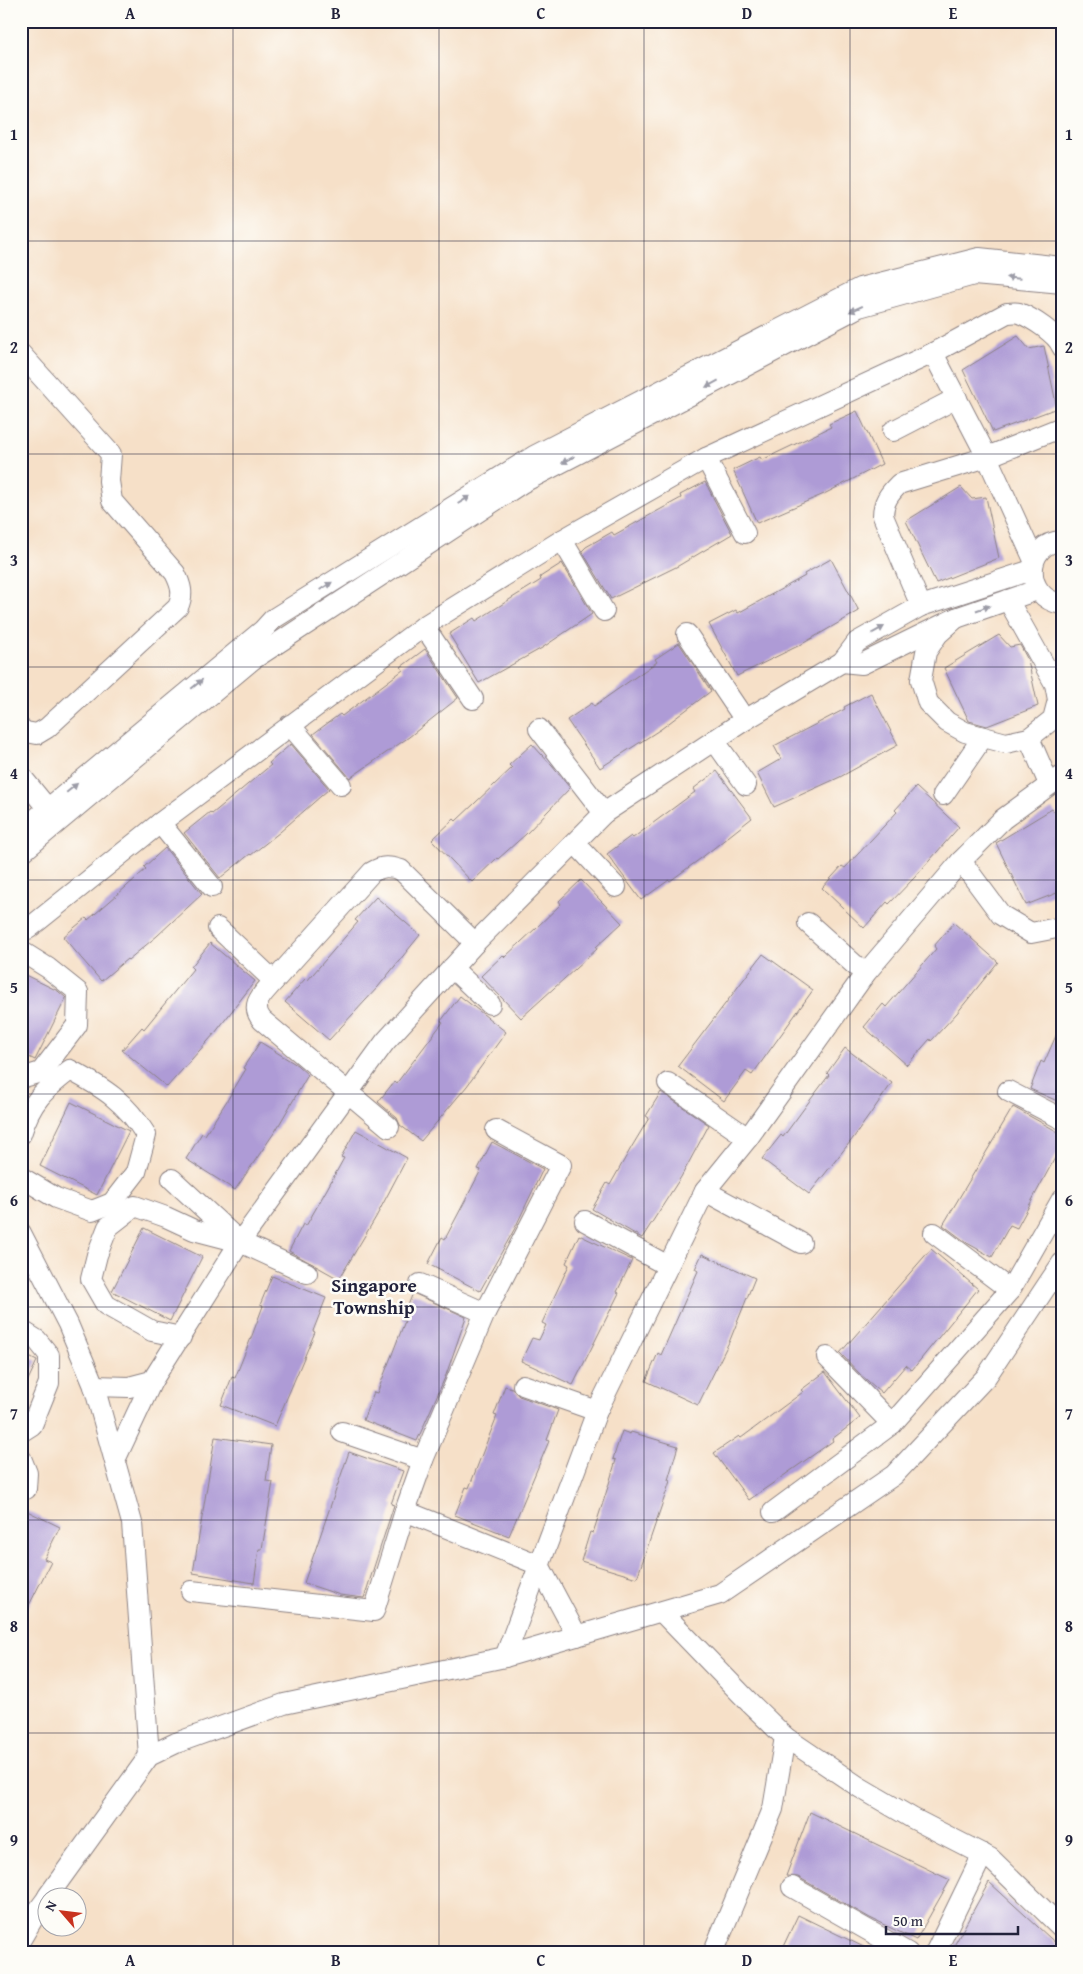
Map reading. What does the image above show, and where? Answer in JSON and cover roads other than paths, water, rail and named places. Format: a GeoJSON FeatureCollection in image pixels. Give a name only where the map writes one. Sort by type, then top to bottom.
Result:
{"type":"FeatureCollection","features":[{"type":"Feature","properties":{"kind":"street"},"geometry":{"type":"LineString","coordinates":[[21,830],[274,619],[534,456],[860,288],[978,258],[1062,267]]}},
{"type":"Feature","properties":{"kind":"street"},"geometry":{"type":"LineString","coordinates":[[21,853],[252,660],[522,483],[859,307],[974,275],[1062,283]]}},
{"type":"Feature","properties":{"kind":"street"},"geometry":{"type":"LineString","coordinates":[[28,929],[160,824],[424,626],[562,540],[706,458],[933,353],[1007,313],[1017,312],[1054,334],[1062,347]]}},
{"type":"Feature","properties":{"kind":"street"},"geometry":{"type":"LineString","coordinates":[[933,353],[988,457],[1033,565],[1033,581],[1037,590],[1044,598],[1054,603],[1062,604]]}},
{"type":"Feature","properties":{"kind":"street"},"geometry":{"type":"LineString","coordinates":[[21,354],[111,454],[109,480],[112,501],[175,573],[181,585],[182,599],[178,607],[47,728],[38,734],[21,729]]}},
{"type":"Feature","properties":{"kind":"street"},"geometry":{"type":"LineString","coordinates":[[893,431],[957,398]]}},
{"type":"Feature","properties":{"kind":"street"},"geometry":{"type":"LineString","coordinates":[[921,606],[883,516],[883,506],[889,494],[898,484],[988,457],[1062,427]]}},
{"type":"Feature","properties":{"kind":"street"},"geometry":{"type":"LineString","coordinates":[[706,458],[745,533]]}},
{"type":"Feature","properties":{"kind":"street"},"geometry":{"type":"LineString","coordinates":[[562,540],[604,611]]}},
{"type":"Feature","properties":{"kind":"street"},"geometry":{"type":"LineString","coordinates":[[115,1460],[152,1382],[240,1242],[385,1042],[475,943],[604,813],[744,720],[842,662],[857,642],[921,606],[1033,565],[1040,551],[1048,544],[1062,541]]}},
{"type":"Feature","properties":{"kind":"street"},"geometry":{"type":"LineString","coordinates":[[842,662],[862,664],[956,618],[1037,590]]}},
{"type":"Feature","properties":{"kind":"street"},"geometry":{"type":"LineString","coordinates":[[956,618],[938,634],[926,652],[921,680],[928,704],[946,722],[965,732],[1006,743],[1029,738],[1053,719],[1058,700],[1055,684],[1008,600]]}},
{"type":"Feature","properties":{"kind":"street"},"geometry":{"type":"LineString","coordinates":[[424,626],[473,699]]}},
{"type":"Feature","properties":{"kind":"street"},"geometry":{"type":"LineString","coordinates":[[686,634],[744,720]]}},
{"type":"Feature","properties":{"kind":"street"},"geometry":{"type":"LineString","coordinates":[[290,725],[341,785]]}},
{"type":"Feature","properties":{"kind":"street"},"geometry":{"type":"LineString","coordinates":[[539,729],[604,813]]}},
{"type":"Feature","properties":{"kind":"street"},"geometry":{"type":"LineString","coordinates":[[942,795],[983,737]]}},
{"type":"Feature","properties":{"kind":"street"},"geometry":{"type":"LineString","coordinates":[[505,1657],[597,1411],[705,1191],[748,1138],[865,974],[961,861],[1003,819],[1056,780],[1029,738]]}},
{"type":"Feature","properties":{"kind":"street"},"geometry":{"type":"LineString","coordinates":[[714,740],[746,785]]}},
{"type":"Feature","properties":{"kind":"street"},"geometry":{"type":"LineString","coordinates":[[21,776],[48,809]]}},
{"type":"Feature","properties":{"kind":"street"},"geometry":{"type":"LineString","coordinates":[[160,824],[212,887]]}},
{"type":"Feature","properties":{"kind":"street"},"geometry":{"type":"LineString","coordinates":[[574,843],[616,887]]}},
{"type":"Feature","properties":{"kind":"street"},"geometry":{"type":"LineString","coordinates":[[961,861],[1001,915],[1031,933],[1062,927]]}},
{"type":"Feature","properties":{"kind":"street"},"geometry":{"type":"LineString","coordinates":[[389,1127],[262,1020],[256,1013],[256,1004],[260,996],[372,872],[380,867],[390,866],[400,870],[475,943]]}},
{"type":"Feature","properties":{"kind":"street"},"geometry":{"type":"LineString","coordinates":[[808,923],[865,974]]}},
{"type":"Feature","properties":{"kind":"street"},"geometry":{"type":"LineString","coordinates":[[218,928],[274,981]]}},
{"type":"Feature","properties":{"kind":"street"},"geometry":{"type":"LineString","coordinates":[[21,951],[48,968],[78,992],[77,1025],[41,1072],[21,1078]]}},
{"type":"Feature","properties":{"kind":"street"},"geometry":{"type":"LineString","coordinates":[[452,968],[490,1004]]}},
{"type":"Feature","properties":{"kind":"street"},"geometry":{"type":"LineString","coordinates":[[21,1134],[27,1116],[43,1091],[70,1070],[115,1098],[135,1116],[146,1135],[136,1172],[112,1203],[92,1211],[56,1198],[22,1175]]}},
{"type":"Feature","properties":{"kind":"street"},"geometry":{"type":"LineString","coordinates":[[668,1083],[748,1138]]}},
{"type":"Feature","properties":{"kind":"street"},"geometry":{"type":"LineString","coordinates":[[1008,1091],[1062,1119]]}},
{"type":"Feature","properties":{"kind":"street"},"geometry":{"type":"LineString","coordinates":[[191,1591],[374,1611],[423,1460],[485,1313],[561,1165],[496,1130]]}},
{"type":"Feature","properties":{"kind":"street"},"geometry":{"type":"LineString","coordinates":[[172,1178],[240,1242]]}},
{"type":"Feature","properties":{"kind":"street"},"geometry":{"type":"LineString","coordinates":[[705,1191],[802,1243]]}},
{"type":"Feature","properties":{"kind":"street"},"geometry":{"type":"LineString","coordinates":[[773,1512],[892,1424],[1010,1290],[1062,1199]]}},
{"type":"Feature","properties":{"kind":"street"},"geometry":{"type":"LineString","coordinates":[[181,1336],[152,1331],[106,1305],[91,1279],[97,1255],[108,1228],[135,1206],[194,1230],[240,1242],[307,1273]]}},
{"type":"Feature","properties":{"kind":"street"},"geometry":{"type":"LineString","coordinates":[[585,1221],[668,1266]]}},
{"type":"Feature","properties":{"kind":"street"},"geometry":{"type":"LineString","coordinates":[[934,1232],[1010,1290]]}},
{"type":"Feature","properties":{"kind":"street"},"geometry":{"type":"LineString","coordinates":[[21,1233],[28,1260],[68,1324],[94,1386],[132,1522],[149,1756]]}},
{"type":"Feature","properties":{"kind":"street"},"geometry":{"type":"LineString","coordinates":[[56,1886],[149,1756],[176,1743],[284,1704],[505,1657],[720,1594],[894,1475],[986,1378],[1062,1263]]}},
{"type":"Feature","properties":{"kind":"street"},"geometry":{"type":"LineString","coordinates":[[420,1284],[485,1313]]}},
{"type":"Feature","properties":{"kind":"street"},"geometry":{"type":"LineString","coordinates":[[21,1330],[37,1340],[49,1355],[49,1383],[32,1425],[21,1432]]}},
{"type":"Feature","properties":{"kind":"street"},"geometry":{"type":"LineString","coordinates":[[827,1356],[892,1424]]}},
{"type":"Feature","properties":{"kind":"street"},"geometry":{"type":"LineString","coordinates":[[94,1386],[129,1387],[152,1382]]}},
{"type":"Feature","properties":{"kind":"street"},"geometry":{"type":"LineString","coordinates":[[522,1385],[597,1411]]}},
{"type":"Feature","properties":{"kind":"street"},"geometry":{"type":"LineString","coordinates":[[342,1432],[423,1460]]}},
{"type":"Feature","properties":{"kind":"street"},"geometry":{"type":"LineString","coordinates":[[21,1458],[27,1473],[26,1490]]}},
{"type":"Feature","properties":{"kind":"street"},"geometry":{"type":"LineString","coordinates":[[405,1511],[539,1565],[577,1636]]}},
{"type":"Feature","properties":{"kind":"street"},"geometry":{"type":"LineString","coordinates":[[662,1612],[748,1701],[786,1737],[859,1787],[912,1818],[990,1858],[1062,1928]]}},
{"type":"Feature","properties":{"kind":"street"},"geometry":{"type":"LineString","coordinates":[[714,1953],[773,1808],[786,1737]]}},
{"type":"Feature","properties":{"kind":"street"},"geometry":{"type":"LineString","coordinates":[[935,1953],[983,1854]]}},
{"type":"Feature","properties":{"kind":"street"},"geometry":{"type":"LineString","coordinates":[[792,1887],[908,1953]]}},
{"type":"Feature","properties":{"kind":"street"},"geometry":{"type":"LineString","coordinates":[[21,1939],[38,1911]]}},
{"type":"Feature","properties":{"kind":"district","name":"Singapore Township"},"geometry":{"type":"Point","coordinates":[374,1296]}}]}
